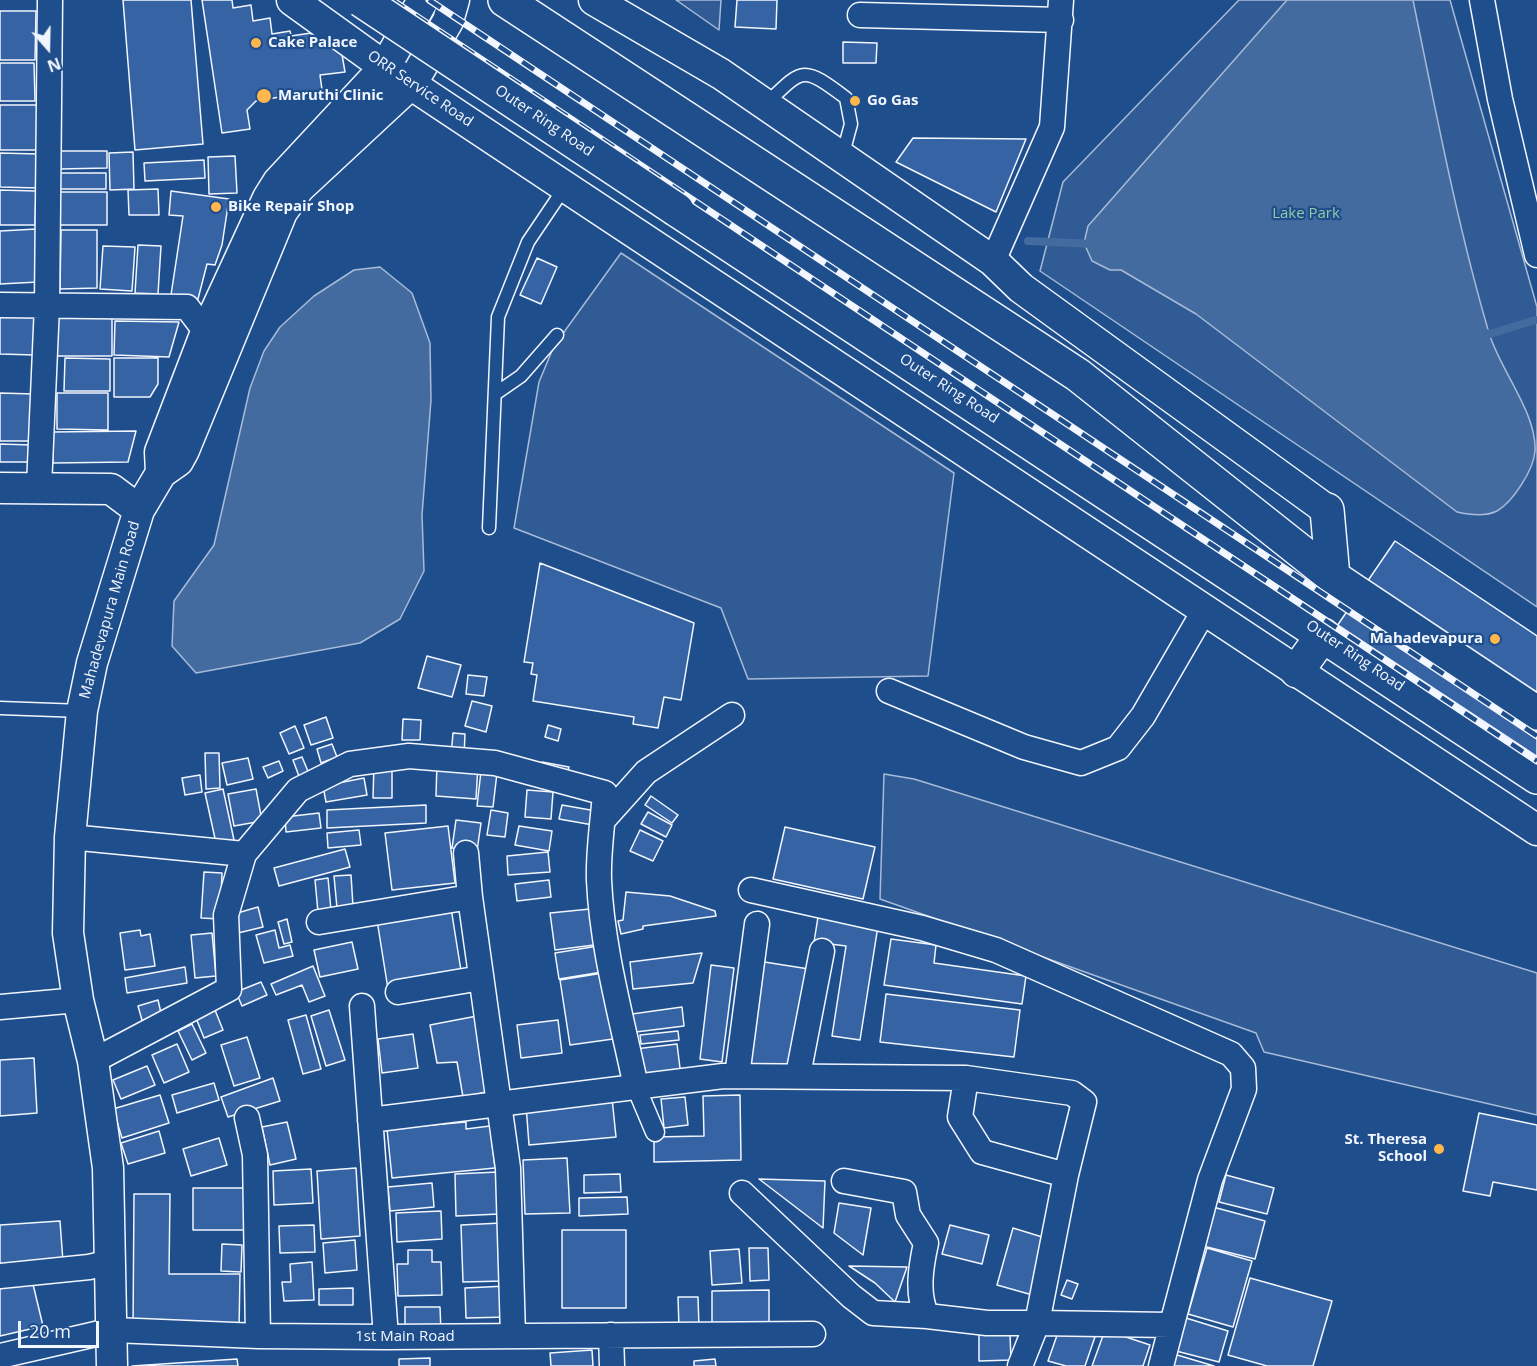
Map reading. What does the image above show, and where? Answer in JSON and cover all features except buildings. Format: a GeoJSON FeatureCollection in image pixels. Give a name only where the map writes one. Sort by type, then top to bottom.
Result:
{"type":"FeatureCollection","features":[{"type":"Feature","properties":{"kind":"highway","name":"Outer Ring Road"},"geometry":{"type":"LineString","coordinates":[[361,0],[1537,777]]}},
{"type":"Feature","properties":{"kind":"highway"},"geometry":{"type":"LineString","coordinates":[[505,0],[1078,375],[1334,577],[1537,713]]}},
{"type":"Feature","properties":{"kind":"highway"},"geometry":{"type":"LineString","coordinates":[[1327,510],[1334,577]]}},
{"type":"Feature","properties":{"kind":"highway"},"geometry":{"type":"LineString","coordinates":[[1298,671],[1323,635]]}},
{"type":"Feature","properties":{"kind":"street"},"geometry":{"type":"LineString","coordinates":[[39,487],[47,305],[50,0]]}},
{"type":"Feature","properties":{"kind":"street","name":"ORR Service Road"},"geometry":{"type":"LineString","coordinates":[[292,0],[385,67],[557,182],[1537,830]]}},
{"type":"Feature","properties":{"kind":"street","name":"Mahadevapura Main Road"},"geometry":{"type":"LineString","coordinates":[[112,1366],[108,1168],[93,1061],[78,1000],[68,933],[70,837],[82,711],[92,663],[139,510],[160,473],[160,452],[206,332],[278,182],[385,67],[423,0]]}},
{"type":"Feature","properties":{"kind":"street"},"geometry":{"type":"LineString","coordinates":[[160,473],[178,461],[184,450],[286,205],[299,188],[412,83],[448,21],[454,0]]}},
{"type":"Feature","properties":{"kind":"street"},"geometry":{"type":"LineString","coordinates":[[594,0],[721,74],[993,261],[1022,288],[1327,510]]}},
{"type":"Feature","properties":{"kind":"street"},"geometry":{"type":"LineString","coordinates":[[1482,0],[1503,109],[1537,255]]}},
{"type":"Feature","properties":{"kind":"street"},"geometry":{"type":"LineString","coordinates":[[860,15],[1061,10],[1052,127],[993,261]]}},
{"type":"Feature","properties":{"kind":"street"},"geometry":{"type":"LineString","coordinates":[[0,304],[187,307],[206,332]]}},
{"type":"Feature","properties":{"kind":"street"},"geometry":{"type":"LineString","coordinates":[[0,488],[111,489],[139,510]]}},
{"type":"Feature","properties":{"kind":"street"},"geometry":{"type":"LineString","coordinates":[[889,691],[1024,747],[1081,763],[1118,748],[1143,716],[1204,611]]}},
{"type":"Feature","properties":{"kind":"street"},"geometry":{"type":"LineString","coordinates":[[603,820],[646,772],[732,715]]}},
{"type":"Feature","properties":{"kind":"street"},"geometry":{"type":"LineString","coordinates":[[93,1061],[229,989],[226,915],[244,854],[298,790],[350,764],[409,756],[495,763],[605,793],[599,878],[601,903],[610,962],[636,1087],[655,1132]]}},
{"type":"Feature","properties":{"kind":"street"},"geometry":{"type":"LineString","coordinates":[[70,837],[244,854]]}},
{"type":"Feature","properties":{"kind":"street"},"geometry":{"type":"LineString","coordinates":[[466,853],[470,897],[508,1168],[513,1335]]}},
{"type":"Feature","properties":{"kind":"street"},"geometry":{"type":"LineString","coordinates":[[752,890],[922,928],[996,950],[1231,1054],[1243,1068],[1244,1089],[1210,1180],[1161,1366]]}},
{"type":"Feature","properties":{"kind":"street"},"geometry":{"type":"LineString","coordinates":[[319,922],[470,897]]}},
{"type":"Feature","properties":{"kind":"street"},"geometry":{"type":"LineString","coordinates":[[737,1076],[758,924]]}},
{"type":"Feature","properties":{"kind":"street"},"geometry":{"type":"LineString","coordinates":[[798,1075],[822,951]]}},
{"type":"Feature","properties":{"kind":"street"},"geometry":{"type":"LineString","coordinates":[[398,992],[481,978]]}},
{"type":"Feature","properties":{"kind":"street"},"geometry":{"type":"LineString","coordinates":[[0,1007],[78,1000]]}},
{"type":"Feature","properties":{"kind":"street"},"geometry":{"type":"LineString","coordinates":[[362,1006],[386,1337]]}},
{"type":"Feature","properties":{"kind":"street"},"geometry":{"type":"LineString","coordinates":[[370,1120],[737,1076],[966,1078],[1072,1093],[1083,1102],[1037,1323],[1020,1366]]}},
{"type":"Feature","properties":{"kind":"street"},"geometry":{"type":"LineString","coordinates":[[966,1078],[960,1117],[982,1152],[1066,1175]]}},
{"type":"Feature","properties":{"kind":"street"},"geometry":{"type":"LineString","coordinates":[[247,1118],[255,1155],[258,1336]]}},
{"type":"Feature","properties":{"kind":"street"},"geometry":{"type":"LineString","coordinates":[[844,1180],[904,1192],[908,1215],[926,1243],[922,1265],[921,1304],[927,1316]]}},
{"type":"Feature","properties":{"kind":"street"},"geometry":{"type":"LineString","coordinates":[[742,1193],[851,1296],[873,1313],[987,1323],[1170,1325]]}},
{"type":"Feature","properties":{"kind":"street"},"geometry":{"type":"LineString","coordinates":[[0,1276],[89,1267],[111,1262]]}},
{"type":"Feature","properties":{"kind":"street","name":"1st Main Road"},"geometry":{"type":"LineString","coordinates":[[0,1356],[113,1330],[258,1336],[386,1337],[813,1334]]}},
{"type":"Feature","properties":{"kind":"street"},"geometry":{"type":"LineString","coordinates":[[611,1335],[612,1366]]}},
{"type":"Feature","properties":{"kind":"lane"},"geometry":{"type":"LineString","coordinates":[[765,105],[794,77],[810,74],[824,81],[846,98],[851,124],[842,157]]}},
{"type":"Feature","properties":{"kind":"lane"},"geometry":{"type":"LineString","coordinates":[[489,528],[498,317],[528,242],[557,182]]}},
{"type":"Feature","properties":{"kind":"lane"},"geometry":{"type":"LineString","coordinates":[[495,394],[521,376],[557,335]]}},
{"type":"Feature","properties":{"kind":"lane"},"geometry":{"type":"LineString","coordinates":[[0,708],[82,711]]}},
{"type":"Feature","properties":{"kind":"green space"},"geometry":{"type":"Polygon","coordinates":[[[676,0],[721,0],[719,30],[676,0]]]}},
{"type":"Feature","properties":{"kind":"green space","name":"Lake Park"},"geometry":{"type":"Polygon","coordinates":[[[1239,0],[1450,0],[1537,307],[1537,607],[1040,271],[1063,182],[1239,0]]]}},
{"type":"Feature","properties":{"kind":"green space"},"geometry":{"type":"Polygon","coordinates":[[[621,253],[954,473],[928,676],[748,679],[721,608],[514,528],[539,382],[554,346],[621,253]]]}},
{"type":"Feature","properties":{"kind":"green space"},"geometry":{"type":"Polygon","coordinates":[[[884,774],[914,779],[1537,973],[1537,1115],[1264,1052],[1256,1033],[880,899],[884,774]]]}},
{"type":"Feature","properties":{"kind":"shaded area","name":"Lake Park"},"geometry":{"type":"Polygon","coordinates":[[[1287,0],[1413,0],[1477,292],[1494,347],[1524,407],[1534,437],[1534,458],[1527,476],[1510,500],[1497,511],[1477,515],[1457,512],[1196,314],[1121,270],[1110,270],[1092,261],[1084,243],[1088,226],[1287,0]]]}},
{"type":"Feature","properties":{"kind":"shaded area"},"geometry":{"type":"Polygon","coordinates":[[[380,267],[412,293],[430,343],[431,400],[422,515],[424,571],[400,619],[360,643],[196,673],[172,646],[174,601],[214,545],[250,388],[264,351],[280,327],[314,296],[354,270],[380,267]]]}},
{"type":"Feature","properties":{"kind":"waterway"},"geometry":{"type":"LineString","coordinates":[[1028,241],[1094,244]]}},
{"type":"Feature","properties":{"kind":"waterway"},"geometry":{"type":"LineString","coordinates":[[1480,332],[1490,334],[1535,320]]}},
{"type":"Feature","properties":{"kind":"railway"},"geometry":{"type":"LineString","coordinates":[[392,0],[1537,761]]}},
{"type":"Feature","properties":{"kind":"railway"},"geometry":{"type":"LineString","coordinates":[[429,0],[1537,736]]}},
{"type":"Feature","properties":{"kind":"place","name":"Cake Palace"},"geometry":{"type":"Point","coordinates":[256,43]}},
{"type":"Feature","properties":{"kind":"place","name":"Maruthi Clinic"},"geometry":{"type":"Point","coordinates":[264,96]}},
{"type":"Feature","properties":{"kind":"place","name":"Go Gas"},"geometry":{"type":"Point","coordinates":[855,101]}},
{"type":"Feature","properties":{"kind":"place","name":"Bike Repair Shop"},"geometry":{"type":"Point","coordinates":[216,207]}},
{"type":"Feature","properties":{"kind":"place","name":"Mahadevapura"},"geometry":{"type":"Point","coordinates":[1495,639]}},
{"type":"Feature","properties":{"kind":"place","name":"St. Theresa School"},"geometry":{"type":"Point","coordinates":[1439,1149]}}]}
